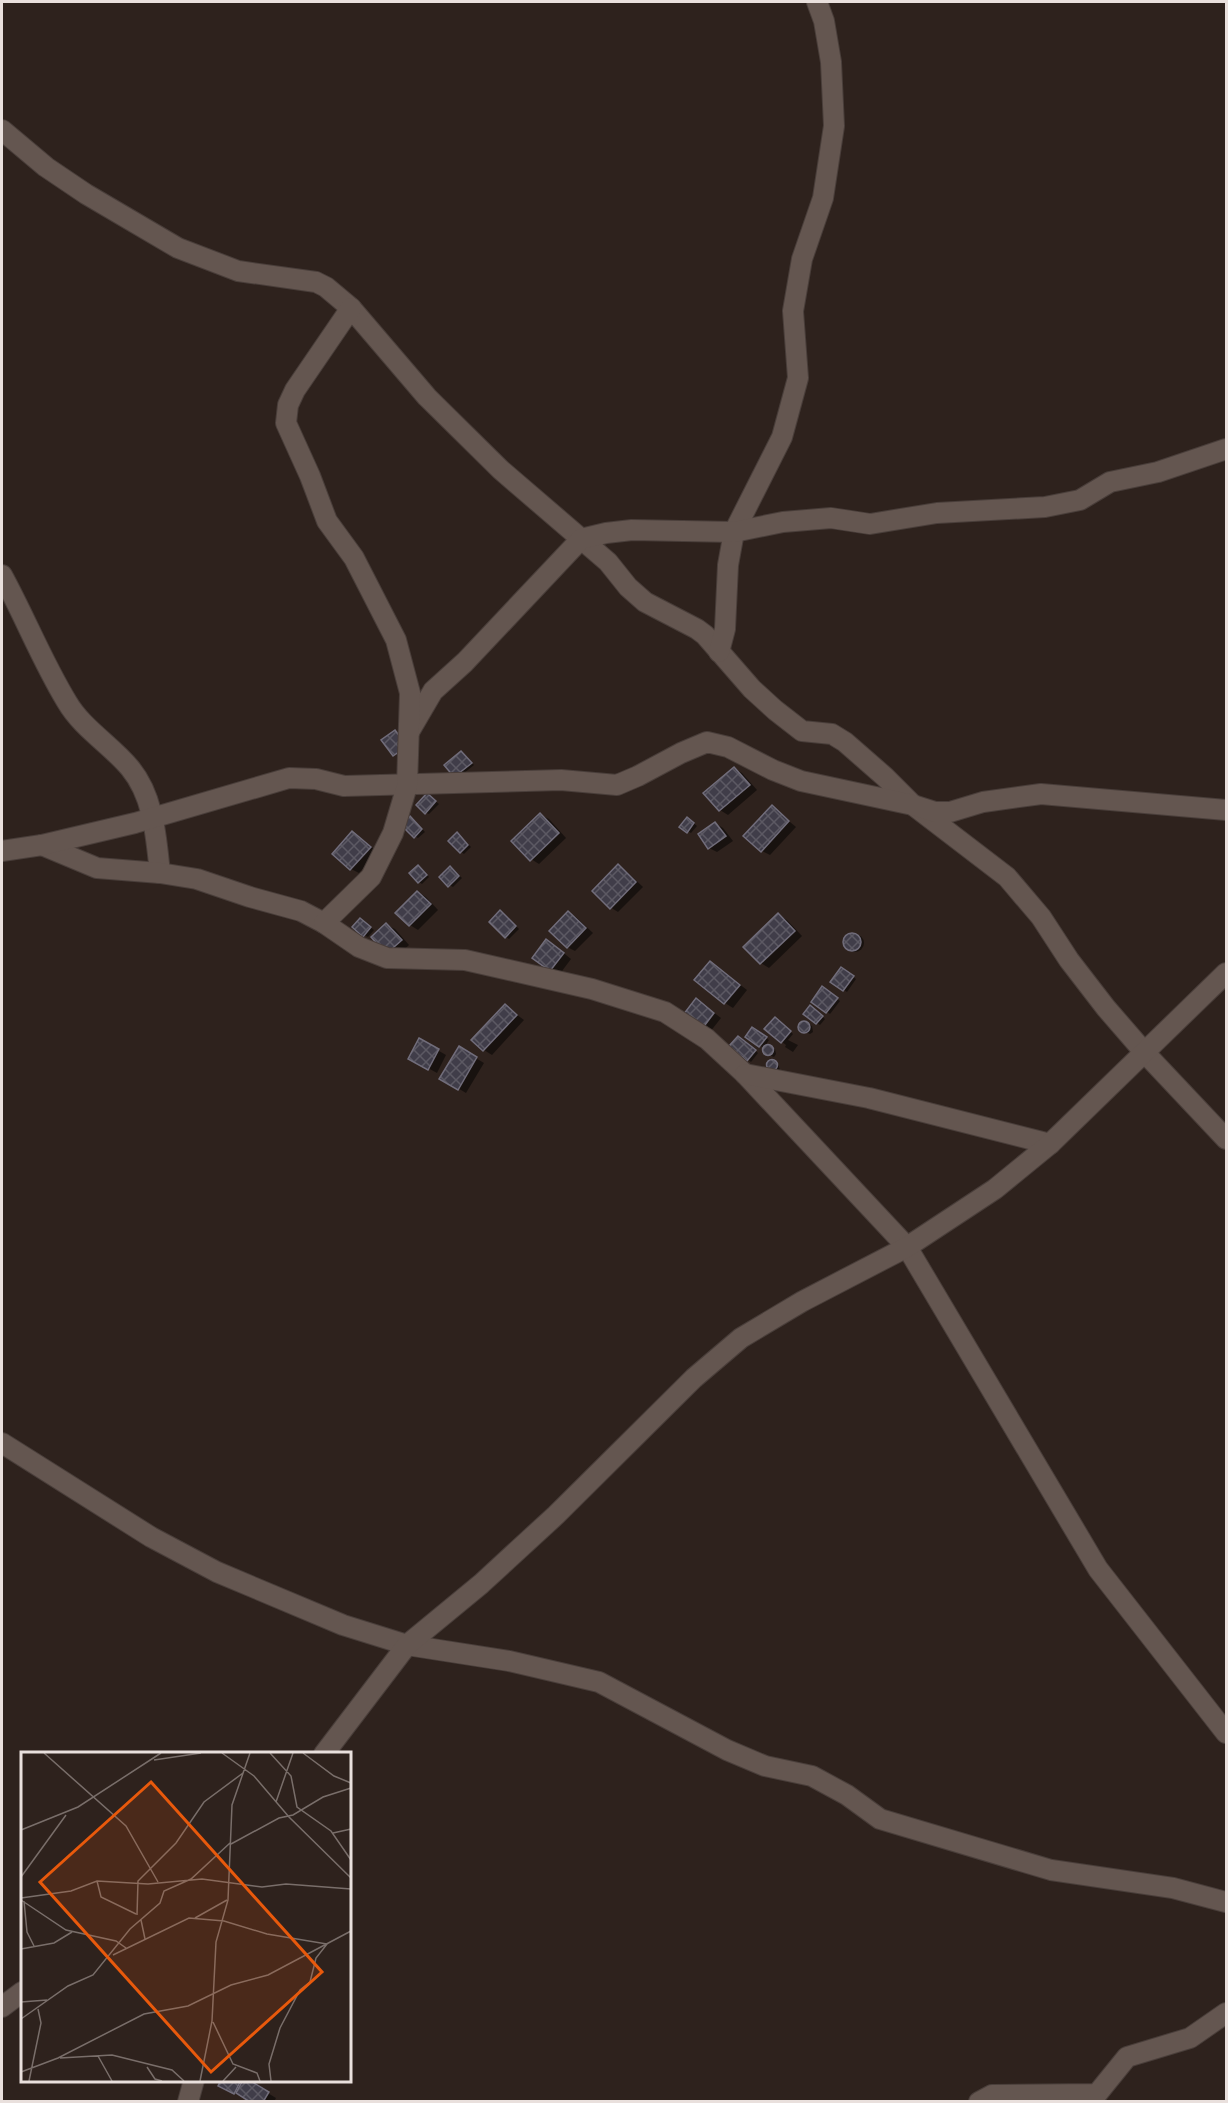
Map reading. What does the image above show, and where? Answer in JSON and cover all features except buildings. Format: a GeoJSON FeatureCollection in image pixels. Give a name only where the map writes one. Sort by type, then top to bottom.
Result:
{"type":"FeatureCollection","features":[{"type":"Feature","properties":{"kind":"street"},"geometry":{"type":"LineString","coordinates":[[719,652],[725,629],[728,565],[734,531],[782,436],[798,378],[793,311],[802,259],[823,198],[834,126],[831,62],[824,21],[817,2]]}},
{"type":"Feature","properties":{"kind":"street"},"geometry":{"type":"LineString","coordinates":[[2,130],[46,167],[86,194],[178,248],[238,271],[316,282],[326,287],[351,308],[444,413],[501,470],[608,562],[628,587],[645,602],[697,629],[752,689],[775,710],[802,731],[832,734],[844,742],[913,805],[1007,877],[1041,917],[1069,960],[1106,1008],[1145,1053],[1227,1139]]}},
{"type":"Feature","properties":{"kind":"street"},"geometry":{"type":"LineString","coordinates":[[324,922],[370,877],[393,833],[407,786],[410,693],[396,640],[354,558],[327,521],[310,476],[285,423],[288,405],[295,390],[351,308]]}},
{"type":"Feature","properties":{"kind":"street"},"geometry":{"type":"LineString","coordinates":[[409,732],[433,691],[465,662],[581,539],[632,530],[734,531],[783,522],[831,518],[870,524],[937,513],[1045,507],[1080,500],[1110,482],[1158,472],[1227,449]]}},
{"type":"Feature","properties":{"kind":"street"},"geometry":{"type":"LineString","coordinates":[[2,575],[40,654],[68,705],[139,780],[153,818],[160,873]]}},
{"type":"Feature","properties":{"kind":"street"},"geometry":{"type":"LineString","coordinates":[[2,851],[153,818],[289,778],[316,779],[344,786],[561,780],[616,784],[638,776],[707,742],[728,747],[773,770],[801,781],[913,805],[935,812],[950,812],[983,802],[1041,794],[1227,810]]}},
{"type":"Feature","properties":{"kind":"street"},"geometry":{"type":"LineString","coordinates":[[42,844],[97,868],[160,873],[197,879],[301,911],[324,922],[359,947],[387,958],[465,960],[592,988],[665,1012],[707,1039],[745,1074],[907,1247],[1098,1569],[1227,1733]]}},
{"type":"Feature","properties":{"kind":"street"},"geometry":{"type":"LineString","coordinates":[[326,1752],[407,1645],[481,1584],[564,1507],[694,1378],[741,1338],[803,1301],[907,1247],[995,1189],[1050,1144],[1227,973]]}},
{"type":"Feature","properties":{"kind":"street"},"geometry":{"type":"LineString","coordinates":[[745,1074],[869,1098],[1050,1144]]}},
{"type":"Feature","properties":{"kind":"street"},"geometry":{"type":"LineString","coordinates":[[2,1443],[151,1537],[217,1572],[343,1625],[407,1645],[509,1661],[599,1682],[727,1750],[765,1767],[812,1776],[847,1795],[880,1819],[1051,1869],[1173,1888],[1227,1902]]}},
{"type":"Feature","properties":{"kind":"street"},"geometry":{"type":"LineString","coordinates":[[2,2007],[21,1993]]}},
{"type":"Feature","properties":{"kind":"street"},"geometry":{"type":"LineString","coordinates":[[979,2102],[992,2095],[1097,2094],[1127,2057],[1190,2038],[1227,2013]]}},
{"type":"Feature","properties":{"kind":"street"},"geometry":{"type":"LineString","coordinates":[[188,2102],[193,2082]]}}]}
